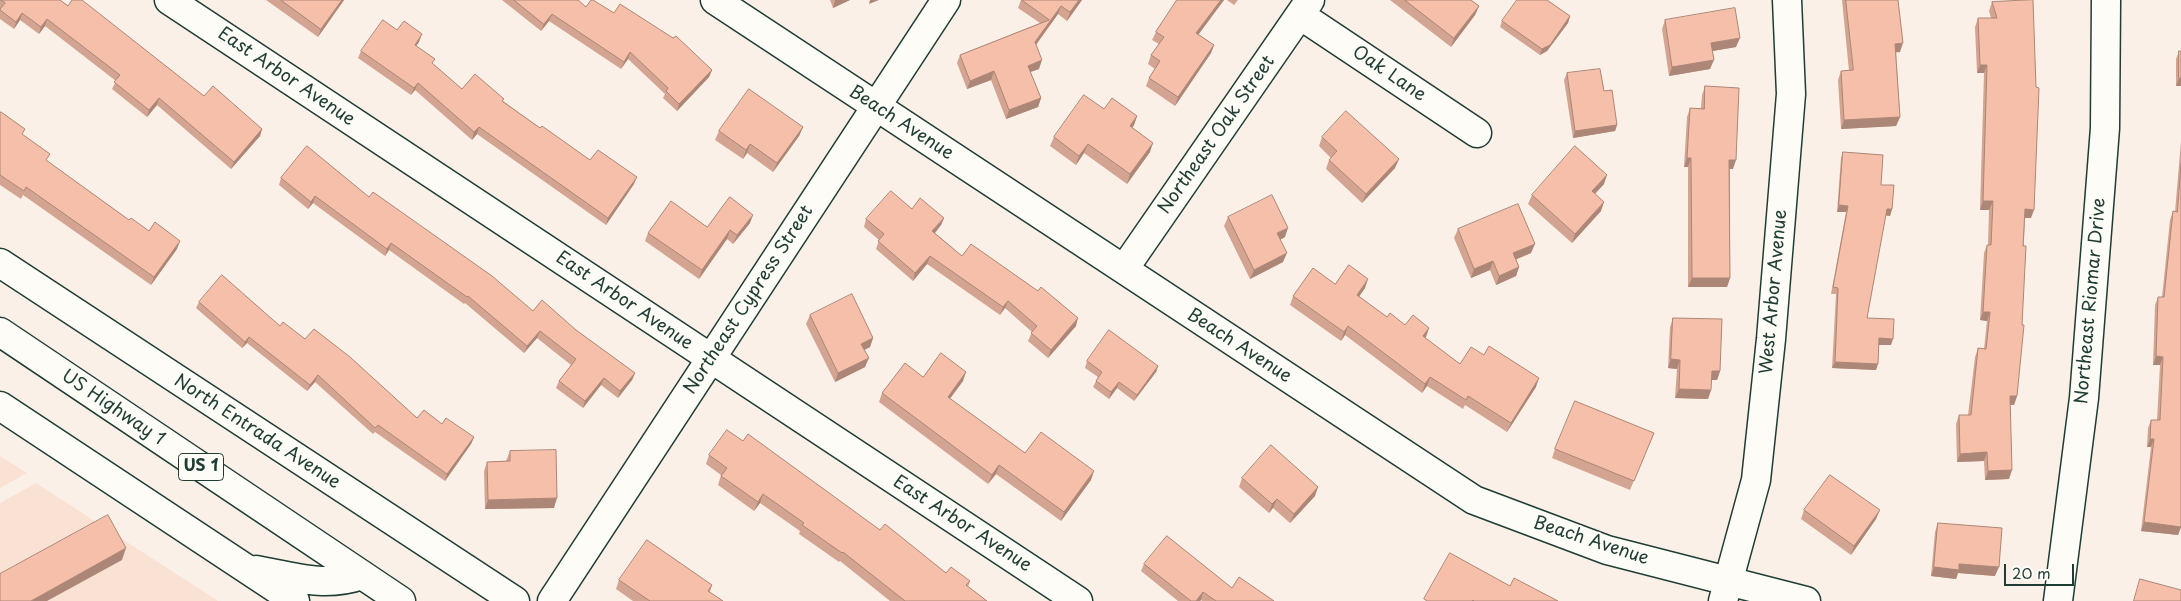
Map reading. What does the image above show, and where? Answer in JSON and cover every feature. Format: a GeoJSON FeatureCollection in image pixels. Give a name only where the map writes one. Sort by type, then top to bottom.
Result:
{"type":"FeatureCollection","features":[{"type":"Feature","properties":{"kind":"street","name":"East Arbor Avenue"},"geometry":{"type":"LineString","coordinates":[[169,0],[1078,601]]}},
{"type":"Feature","properties":{"kind":"street","name":"Beach Avenue"},"geometry":{"type":"LineString","coordinates":[[715,0],[1474,500],[1607,550],[1725,590],[1806,601]]}},
{"type":"Feature","properties":{"kind":"street","name":"Northeast Cypress Street"},"geometry":{"type":"LineString","coordinates":[[552,601],[946,0]]}},
{"type":"Feature","properties":{"kind":"street","name":"West Arbor Avenue"},"geometry":{"type":"LineString","coordinates":[[1725,590],[1756,480],[1771,339],[1791,94],[1786,0]]}},
{"type":"Feature","properties":{"kind":"street","name":"Northeast Riomar Drive"},"geometry":{"type":"LineString","coordinates":[[2058,601],[2083,408],[2087,360],[2105,128],[2106,0]]}},
{"type":"Feature","properties":{"kind":"street","name":"Oak Lane"},"geometry":{"type":"LineString","coordinates":[[1305,7],[1477,134]]}},
{"type":"Feature","properties":{"kind":"street","name":"Northeast Oak Street"},"geometry":{"type":"LineString","coordinates":[[1124,269],[1305,7]]}},
{"type":"Feature","properties":{"kind":"street","name":"North Entrada Avenue"},"geometry":{"type":"LineString","coordinates":[[0,263],[515,601]]}},
{"type":"Feature","properties":{"kind":"street","name":"US Highway 1"},"geometry":{"type":"LineString","coordinates":[[0,332],[401,601]]}},
{"type":"Feature","properties":{"kind":"street"},"geometry":{"type":"LineString","coordinates":[[0,406],[295,601]]}},
{"type":"Feature","properties":{"kind":"street"},"geometry":{"type":"LineString","coordinates":[[245,568],[325,583],[346,580],[362,575]]}},
{"type":"Feature","properties":{"kind":"shaded area"},"geometry":{"type":"Polygon","coordinates":[[[0,456],[27,473],[0,488],[0,456]]]}},
{"type":"Feature","properties":{"kind":"shaded area"},"geometry":{"type":"Polygon","coordinates":[[[36,483],[218,601],[0,601],[0,503],[36,483]]]}},
{"type":"Feature","properties":{"kind":"building"},"geometry":{"type":"Polygon","coordinates":[[[1,0],[60,0],[68,6],[72,0],[82,0],[204,96],[213,86],[262,129],[234,162],[159,98],[149,110],[114,82],[120,75],[47,19],[41,27],[22,13],[16,22],[0,10],[5,3],[1,0]]]}},
{"type":"Feature","properties":{"kind":"building"},"geometry":{"type":"Polygon","coordinates":[[[281,0],[342,0],[321,29],[281,0]]]}},
{"type":"Feature","properties":{"kind":"building"},"geometry":{"type":"Polygon","coordinates":[[[514,0],[578,0],[586,7],[593,0],[614,13],[620,4],[673,38],[676,36],[712,70],[679,104],[666,91],[668,88],[630,52],[624,62],[552,14],[544,24],[514,0]]]}},
{"type":"Feature","properties":{"kind":"building"},"geometry":{"type":"Polygon","coordinates":[[[1022,0],[1079,0],[1070,12],[1061,6],[1035,42],[1042,60],[1028,66],[1041,98],[1009,110],[994,71],[970,81],[960,55],[1049,20],[1022,0]]]}},
{"type":"Feature","properties":{"kind":"building"},"geometry":{"type":"Polygon","coordinates":[[[1177,0],[1221,0],[1196,33],[1214,45],[1178,97],[1149,78],[1160,61],[1151,55],[1164,37],[1156,32],[1177,0]]]}},
{"type":"Feature","properties":{"kind":"building"},"geometry":{"type":"Polygon","coordinates":[[[1405,0],[1471,0],[1479,6],[1454,38],[1405,0]]]}},
{"type":"Feature","properties":{"kind":"building"},"geometry":{"type":"Polygon","coordinates":[[[1517,0],[1547,0],[1570,16],[1550,45],[1542,49],[1502,21],[1517,0]]]}},
{"type":"Feature","properties":{"kind":"building"},"geometry":{"type":"Polygon","coordinates":[[[1846,0],[1898,0],[1903,43],[1895,44],[1900,117],[1844,120],[1841,71],[1853,70],[1846,0]]]}},
{"type":"Feature","properties":{"kind":"building"},"geometry":{"type":"Polygon","coordinates":[[[2033,0],[2036,87],[2039,88],[2034,210],[2025,209],[2023,246],[2026,246],[2022,325],[2024,325],[2017,396],[2010,396],[2012,470],[1988,471],[1987,452],[1960,454],[1959,415],[1971,415],[1978,348],[1986,349],[1990,312],[1983,312],[1987,245],[1991,245],[1993,201],[1983,201],[1987,65],[1980,65],[1978,18],[1997,18],[1992,2],[2033,0]]]}},
{"type":"Feature","properties":{"kind":"building"},"geometry":{"type":"Polygon","coordinates":[[[1735,8],[1740,38],[1711,43],[1714,60],[1672,67],[1665,20],[1735,8]]]}},
{"type":"Feature","properties":{"kind":"building"},"geometry":{"type":"Polygon","coordinates":[[[383,20],[397,30],[404,21],[422,34],[415,45],[435,59],[432,63],[462,89],[475,74],[504,99],[502,101],[540,128],[542,126],[590,160],[598,150],[637,177],[608,218],[479,127],[474,132],[418,83],[414,88],[361,51],[383,20]]]}},
{"type":"Feature","properties":{"kind":"building"},"geometry":{"type":"Polygon","coordinates":[[[2179,51],[2181,51],[2181,78],[2179,78],[2179,51]]]}},
{"type":"Feature","properties":{"kind":"building"},"geometry":{"type":"Polygon","coordinates":[[[1600,69],[1604,91],[1612,90],[1617,125],[1575,131],[1567,73],[1600,69]]]}},
{"type":"Feature","properties":{"kind":"building"},"geometry":{"type":"Polygon","coordinates":[[[1705,86],[1739,88],[1736,160],[1729,160],[1730,278],[1692,278],[1691,158],[1687,158],[1690,108],[1704,109],[1705,86]]]}},
{"type":"Feature","properties":{"kind":"building"},"geometry":{"type":"Polygon","coordinates":[[[749,89],[803,127],[777,163],[750,144],[746,150],[719,131],[749,89]]]}},
{"type":"Feature","properties":{"kind":"building"},"geometry":{"type":"Polygon","coordinates":[[[1084,95],[1104,109],[1112,98],[1137,116],[1130,126],[1153,143],[1130,174],[1088,144],[1079,156],[1054,137],[1084,95]]]}},
{"type":"Feature","properties":{"kind":"building"},"geometry":{"type":"Polygon","coordinates":[[[1346,111],[1399,159],[1366,194],[1329,160],[1337,151],[1322,137],[1346,111]]]}},
{"type":"Feature","properties":{"kind":"building"},"geometry":{"type":"Polygon","coordinates":[[[1,112],[25,129],[22,134],[50,154],[46,160],[129,220],[131,218],[149,231],[155,222],[180,241],[154,277],[26,187],[24,191],[0,175],[1,112]]]}},
{"type":"Feature","properties":{"kind":"building"},"geometry":{"type":"Polygon","coordinates":[[[307,146],[369,197],[373,192],[492,276],[533,311],[542,300],[576,330],[635,373],[620,391],[604,378],[585,401],[559,381],[576,359],[540,331],[527,346],[468,296],[391,243],[387,249],[315,196],[311,202],[281,178],[307,146]]]}},
{"type":"Feature","properties":{"kind":"building"},"geometry":{"type":"Polygon","coordinates":[[[1575,146],[1607,175],[1592,191],[1604,202],[1575,234],[1532,195],[1575,146]]]}},
{"type":"Feature","properties":{"kind":"building"},"geometry":{"type":"Polygon","coordinates":[[[1843,152],[1883,155],[1881,185],[1894,185],[1892,209],[1887,209],[1867,318],[1894,319],[1893,339],[1879,338],[1878,364],[1835,362],[1838,288],[1833,287],[1848,206],[1839,205],[1843,152]]]}},
{"type":"Feature","properties":{"kind":"building"},"geometry":{"type":"Polygon","coordinates":[[[2181,164],[2181,527],[2144,522],[2154,439],[2150,439],[2151,420],[2160,420],[2163,357],[2156,356],[2158,297],[2164,297],[2173,211],[2177,212],[2181,164]]]}},
{"type":"Feature","properties":{"kind":"building"},"geometry":{"type":"Polygon","coordinates":[[[891,191],[912,209],[920,198],[944,218],[932,231],[962,256],[971,244],[1038,291],[1041,287],[1078,318],[1051,350],[1031,333],[1037,326],[1008,301],[1003,307],[930,256],[915,273],[878,241],[884,234],[866,219],[891,191]]]}},
{"type":"Feature","properties":{"kind":"building"},"geometry":{"type":"Polygon","coordinates":[[[1272,195],[1288,228],[1277,233],[1287,253],[1254,270],[1228,217],[1272,195]]]}},
{"type":"Feature","properties":{"kind":"building"},"geometry":{"type":"Polygon","coordinates":[[[730,197],[753,215],[737,235],[730,230],[702,270],[648,233],[671,201],[707,227],[730,197]]]}},
{"type":"Feature","properties":{"kind":"building"},"geometry":{"type":"Polygon","coordinates":[[[1518,204],[1535,244],[1513,253],[1519,267],[1499,276],[1493,261],[1474,269],[1458,229],[1518,204]]]}},
{"type":"Feature","properties":{"kind":"building"},"geometry":{"type":"Polygon","coordinates":[[[1349,265],[1368,279],[1357,295],[1387,317],[1390,313],[1405,325],[1413,315],[1429,328],[1423,336],[1460,364],[1471,347],[1484,355],[1489,346],[1539,378],[1511,423],[1468,396],[1466,400],[1430,377],[1425,384],[1348,326],[1344,332],[1293,296],[1313,268],[1335,284],[1349,265]]]}},
{"type":"Feature","properties":{"kind":"building"},"geometry":{"type":"Polygon","coordinates":[[[222,275],[280,326],[283,322],[305,339],[314,329],[350,357],[417,418],[424,410],[442,424],[446,418],[474,437],[447,474],[378,425],[375,428],[318,375],[310,385],[249,337],[245,342],[199,302],[222,275]]]}},
{"type":"Feature","properties":{"kind":"building"},"geometry":{"type":"Polygon","coordinates":[[[852,294],[873,338],[861,344],[869,358],[838,373],[810,315],[852,294]]]}},
{"type":"Feature","properties":{"kind":"building"},"geometry":{"type":"Polygon","coordinates":[[[1673,318],[1722,319],[1720,371],[1712,371],[1711,390],[1679,389],[1680,360],[1671,359],[1673,318]]]}},
{"type":"Feature","properties":{"kind":"building"},"geometry":{"type":"Polygon","coordinates":[[[1109,330],[1158,366],[1137,395],[1119,382],[1111,392],[1096,381],[1102,372],[1087,361],[1109,330]]]}},
{"type":"Feature","properties":{"kind":"building"},"geometry":{"type":"Polygon","coordinates":[[[941,353],[966,372],[948,397],[1025,453],[1041,432],[1094,471],[1064,512],[999,465],[992,475],[882,393],[905,363],[923,377],[941,353]]]}},
{"type":"Feature","properties":{"kind":"building"},"geometry":{"type":"Polygon","coordinates":[[[1575,401],[1654,433],[1634,481],[1555,449],[1575,401]]]}},
{"type":"Feature","properties":{"kind":"building"},"geometry":{"type":"Polygon","coordinates":[[[727,430],[743,441],[748,434],[880,530],[885,524],[946,573],[951,567],[970,581],[966,585],[987,601],[905,601],[843,552],[802,525],[804,523],[763,494],[758,502],[721,476],[727,468],[709,455],[727,430]]]}},
{"type":"Feature","properties":{"kind":"building"},"geometry":{"type":"Polygon","coordinates":[[[1271,445],[1318,487],[1294,514],[1277,499],[1272,504],[1242,478],[1271,445]]]}},
{"type":"Feature","properties":{"kind":"building"},"geometry":{"type":"Polygon","coordinates":[[[556,450],[557,498],[488,500],[487,462],[510,461],[510,451],[556,450]]]}},
{"type":"Feature","properties":{"kind":"building"},"geometry":{"type":"Polygon","coordinates":[[[1830,475],[1880,510],[1854,546],[1804,510],[1830,475]]]}},
{"type":"Feature","properties":{"kind":"building"},"geometry":{"type":"Polygon","coordinates":[[[108,515],[126,548],[31,601],[0,601],[0,574],[108,515]]]}},
{"type":"Feature","properties":{"kind":"building"},"geometry":{"type":"Polygon","coordinates":[[[1938,523],[2002,528],[1999,567],[1959,564],[1959,570],[1934,567],[1938,523]]]}},
{"type":"Feature","properties":{"kind":"building"},"geometry":{"type":"Polygon","coordinates":[[[1167,536],[1232,588],[1239,577],[1274,601],[1216,601],[1203,592],[1196,601],[1191,601],[1144,564],[1167,536]]]}},
{"type":"Feature","properties":{"kind":"building"},"geometry":{"type":"Polygon","coordinates":[[[647,540],[712,585],[708,591],[723,601],[650,601],[619,580],[647,540]]]}},
{"type":"Feature","properties":{"kind":"building"},"geometry":{"type":"Polygon","coordinates":[[[1450,553],[1510,586],[1514,578],[1558,601],[1427,601],[1424,599],[1450,553]]]}},
{"type":"Feature","properties":{"kind":"building"},"geometry":{"type":"Polygon","coordinates":[[[2140,579],[2181,590],[2181,601],[2134,601],[2140,579]]]}}]}
